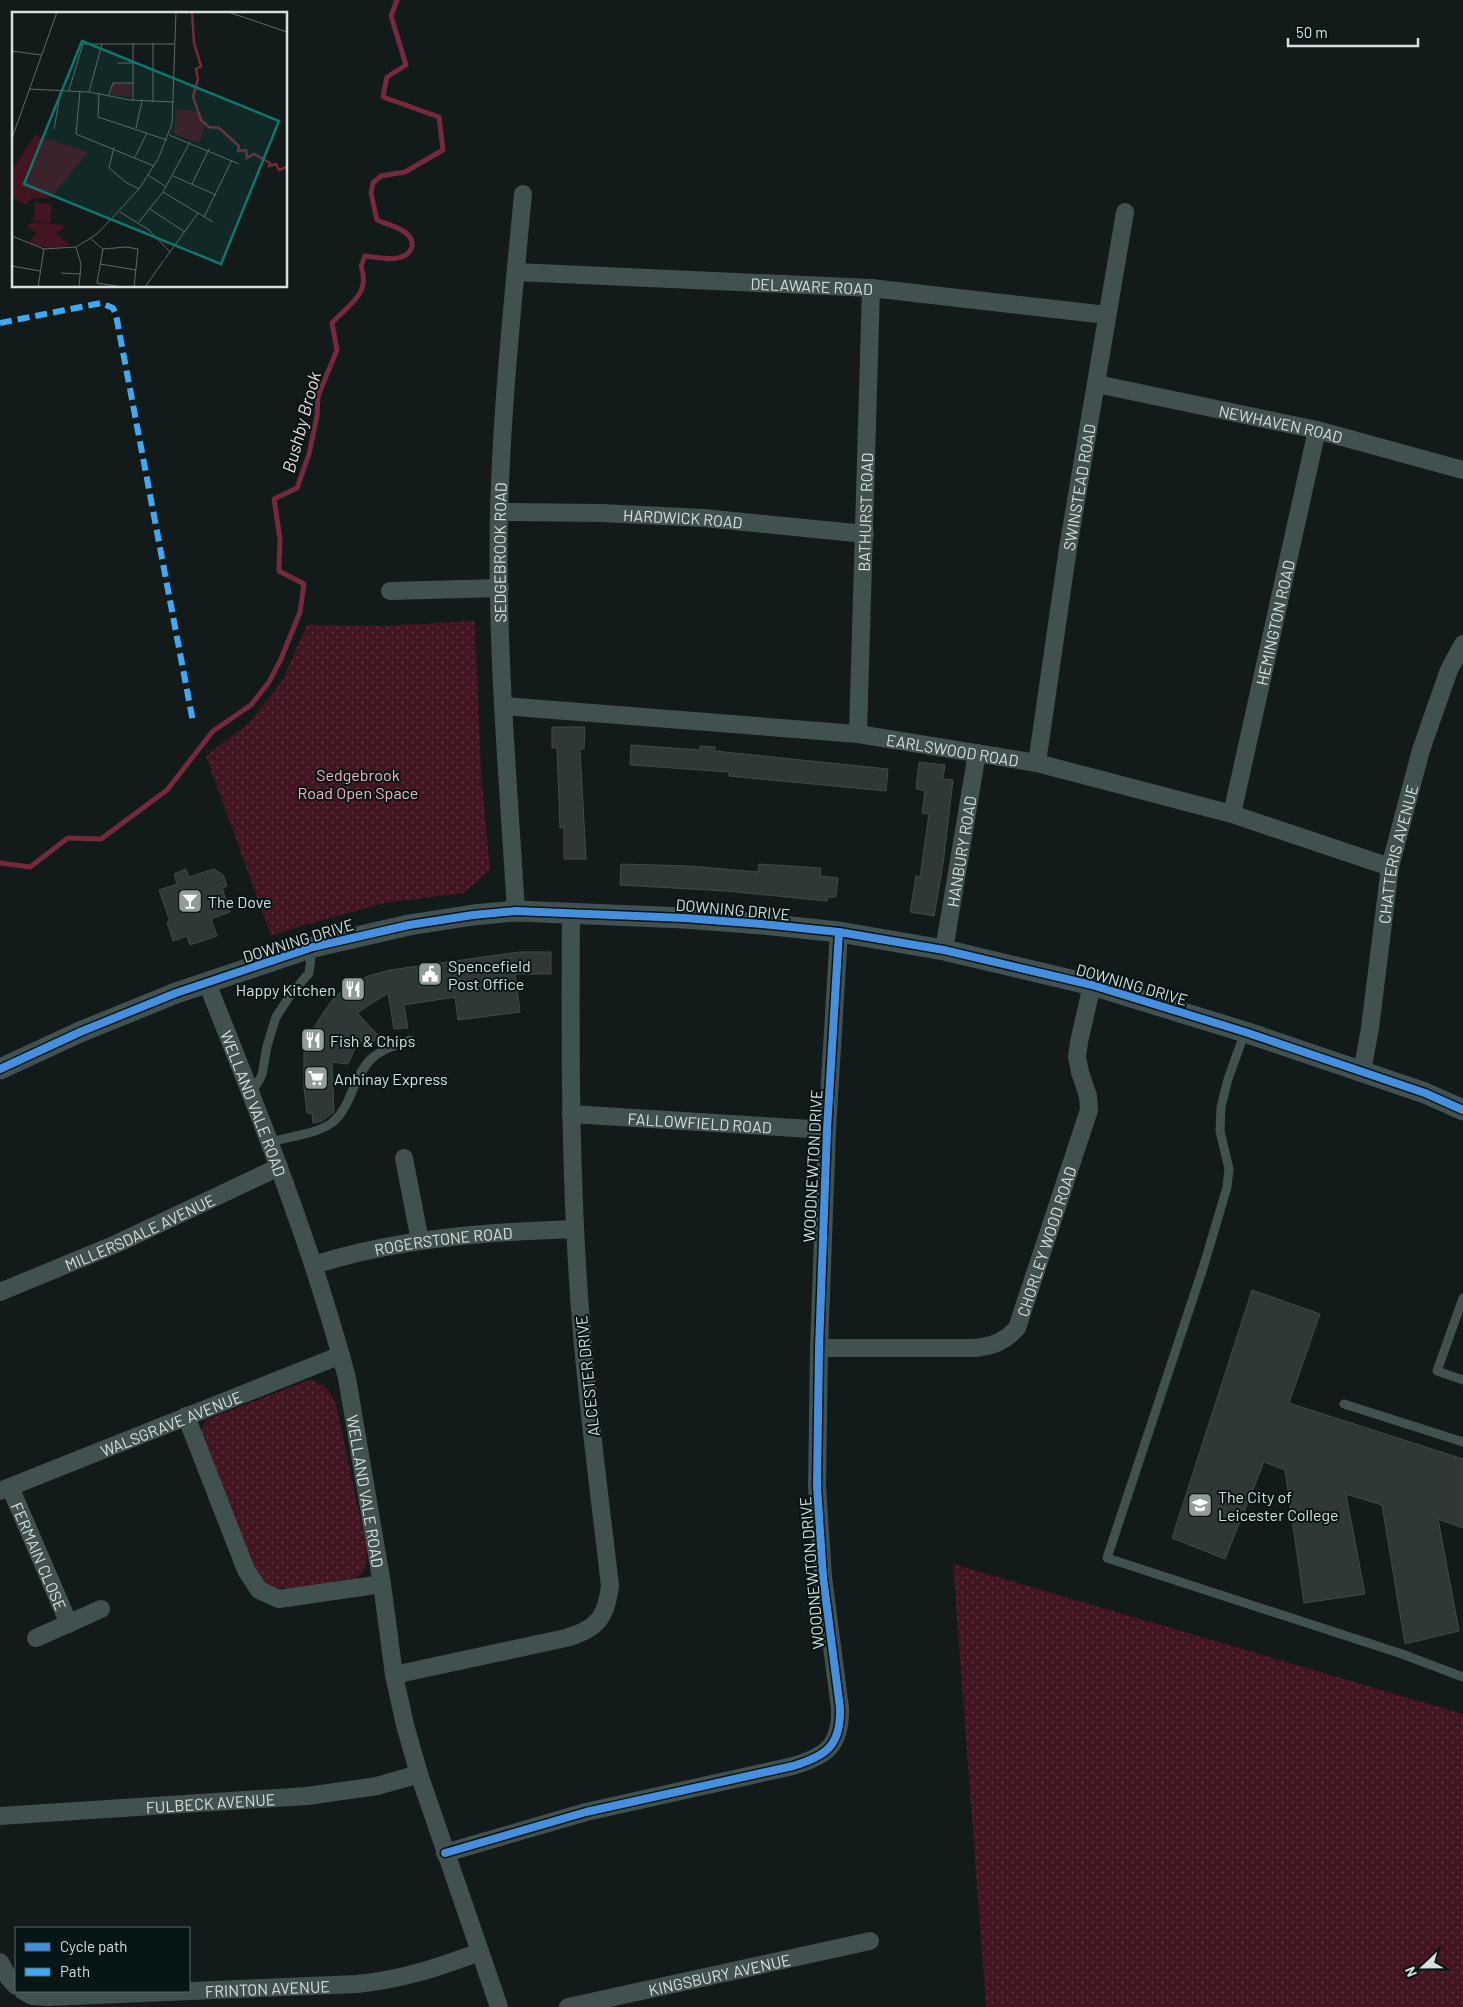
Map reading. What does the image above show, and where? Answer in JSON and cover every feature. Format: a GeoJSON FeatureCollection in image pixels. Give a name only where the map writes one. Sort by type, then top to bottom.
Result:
{"type":"FeatureCollection","features":[{"type":"Feature","properties":{"kind":"street","name":"SEDGEBROOK ROAD"},"geometry":{"type":"LineString","coordinates":[[516,911],[503,706],[499,512],[506,392],[523,194]]}},
{"type":"Feature","properties":{"kind":"street","name":"SWINSTEAD ROAD"},"geometry":{"type":"LineString","coordinates":[[1036,763],[1070,539],[1125,212]]}},
{"type":"Feature","properties":{"kind":"street","name":"DELAWARE ROAD"},"geometry":{"type":"LineString","coordinates":[[516,272],[871,288],[1107,316]]}},
{"type":"Feature","properties":{"kind":"street","name":"BATHURST ROAD"},"geometry":{"type":"LineString","coordinates":[[858,734],[871,288]]}},
{"type":"Feature","properties":{"kind":"street","name":"NEWHAVEN ROAD"},"geometry":{"type":"LineString","coordinates":[[1097,384],[1317,430],[1463,470]]}},
{"type":"Feature","properties":{"kind":"street","name":"HEMINGTON ROAD"},"geometry":{"type":"LineString","coordinates":[[1232,814],[1317,430]]}},
{"type":"Feature","properties":{"kind":"street","name":"HARDWICK ROAD"},"geometry":{"type":"LineString","coordinates":[[499,512],[601,513],[704,518],[865,534]]}},
{"type":"Feature","properties":{"kind":"street"},"geometry":{"type":"LineString","coordinates":[[390,591],[500,588]]}},
{"type":"Feature","properties":{"kind":"street","name":"CHATTERIS AVENUE"},"geometry":{"type":"LineString","coordinates":[[1362,1072],[1370,1028],[1390,867],[1422,750],[1449,670],[1463,644]]}},
{"type":"Feature","properties":{"kind":"street","name":"EARLSWOOD ROAD"},"geometry":{"type":"LineString","coordinates":[[503,706],[858,734],[977,752],[1036,763],[1232,814],[1390,867]]}},
{"type":"Feature","properties":{"kind":"street","name":"HANBURY ROAD"},"geometry":{"type":"LineString","coordinates":[[944,950],[977,752]]}},
{"type":"Feature","properties":{"kind":"street","name":"DOWNING DRIVE"},"geometry":{"type":"LineString","coordinates":[[0,1068],[80,1032],[176,993],[313,946],[408,924],[516,911],[684,918],[762,924],[839,932],[944,950],[1092,985],[1245,1032],[1425,1093],[1463,1110]]}},
{"type":"Feature","properties":{"kind":"street","name":"ALCESTER DRIVE"},"geometry":{"type":"LineString","coordinates":[[394,1675],[566,1638],[584,1632],[601,1618],[608,1604],[610,1586],[582,1332],[575,1229],[571,1114],[571,914]]}},
{"type":"Feature","properties":{"kind":"street","name":"WOODNEWTON DRIVE"},"geometry":{"type":"LineString","coordinates":[[445,1853],[586,1812],[813,1760],[828,1750],[836,1738],[840,1725],[823,1577],[817,1495],[819,1348],[827,1130],[839,932]]}},
{"type":"Feature","properties":{"kind":"street","name":"WELLAND VALE ROAD"},"geometry":{"type":"LineString","coordinates":[[208,983],[279,1167],[314,1265],[341,1355],[347,1378],[382,1584],[394,1675],[405,1725],[445,1853],[499,2007]]}},
{"type":"Feature","properties":{"kind":"street","name":"CHORLEY WOOD ROAD"},"geometry":{"type":"LineString","coordinates":[[819,1348],[975,1348],[993,1346],[1007,1338],[1017,1328],[1089,1110],[1088,1096],[1077,1057],[1092,985]]}},
{"type":"Feature","properties":{"kind":"street","name":"FALLOWFIELD ROAD"},"geometry":{"type":"LineString","coordinates":[[571,1114],[827,1130]]}},
{"type":"Feature","properties":{"kind":"street"},"geometry":{"type":"LineString","coordinates":[[404,1158],[420,1241]]}},
{"type":"Feature","properties":{"kind":"street","name":"MILLERSDALE AVENUE"},"geometry":{"type":"LineString","coordinates":[[0,1292],[116,1244],[279,1167]]}},
{"type":"Feature","properties":{"kind":"street","name":"ROGERSTONE ROAD"},"geometry":{"type":"LineString","coordinates":[[314,1265],[342,1256],[420,1241],[490,1232],[575,1229]]}},
{"type":"Feature","properties":{"kind":"street","name":"WALSGRAVE AVENUE"},"geometry":{"type":"LineString","coordinates":[[5,1489],[341,1355]]}},
{"type":"Feature","properties":{"kind":"street"},"geometry":{"type":"LineString","coordinates":[[186,1416],[246,1570],[259,1590],[278,1599],[382,1584]]}},
{"type":"Feature","properties":{"kind":"street","name":"FERMAIN CLOSE"},"geometry":{"type":"LineString","coordinates":[[5,1489],[69,1624]]}},
{"type":"Feature","properties":{"kind":"street"},"geometry":{"type":"LineString","coordinates":[[36,1638],[101,1609]]}},
{"type":"Feature","properties":{"kind":"street","name":"FULBECK AVENUE"},"geometry":{"type":"LineString","coordinates":[[0,1816],[307,1796],[377,1786],[419,1774]]}},
{"type":"Feature","properties":{"kind":"street","name":"KINGSBURY AVENUE"},"geometry":{"type":"LineString","coordinates":[[568,2007],[870,1941]]}},
{"type":"Feature","properties":{"kind":"street","name":"FRINTON AVENUE"},"geometry":{"type":"LineString","coordinates":[[190,1991],[357,1984],[391,1980],[424,1972],[480,1952]]}},
{"type":"Feature","properties":{"kind":"street"},"geometry":{"type":"LineString","coordinates":[[0,1962],[8,1977],[15,1985]]}},
{"type":"Feature","properties":{"kind":"street","name":"FRINTON AVENUE"},"geometry":{"type":"LineString","coordinates":[[25,1992],[32,1996],[49,1997],[167,1992]]}},
{"type":"Feature","properties":{"kind":"lane"},"geometry":{"type":"LineString","coordinates":[[251,1094],[262,1075],[267,1046],[276,1017],[291,994],[309,973],[313,946]]}},
{"type":"Feature","properties":{"kind":"lane"},"geometry":{"type":"LineString","coordinates":[[1245,1032],[1228,1079],[1221,1107],[1220,1131],[1229,1169],[1223,1203],[1107,1558],[1402,1654],[1463,1677]]}},
{"type":"Feature","properties":{"kind":"lane"},"geometry":{"type":"LineString","coordinates":[[270,1142],[320,1129],[335,1121],[344,1110],[358,1076],[366,1063],[376,1054],[410,1040]]}},
{"type":"Feature","properties":{"kind":"lane"},"geometry":{"type":"LineString","coordinates":[[1463,1298],[1437,1371],[1463,1380]]}},
{"type":"Feature","properties":{"kind":"lane"},"geometry":{"type":"LineString","coordinates":[[1344,1404],[1463,1442]]}},
{"type":"Feature","properties":{"kind":"green space","name":"Sedgebrook Road Open Space"},"geometry":{"type":"Polygon","coordinates":[[[475,621],[481,771],[490,870],[464,893],[384,903],[271,936],[206,756],[249,723],[282,681],[307,625],[381,626],[475,621]]]}},
{"type":"Feature","properties":{"kind":"green space"},"geometry":{"type":"Polygon","coordinates":[[[309,1380],[319,1383],[326,1388],[336,1404],[367,1550],[366,1563],[360,1575],[342,1583],[313,1588],[283,1588],[263,1583],[251,1568],[200,1431],[206,1420],[309,1380]]]}},
{"type":"Feature","properties":{"kind":"green space"},"geometry":{"type":"Polygon","coordinates":[[[953,1564],[1463,1714],[1463,2007],[986,2007],[953,1564]]]}},
{"type":"Feature","properties":{"kind":"building"},"geometry":{"type":"Polygon","coordinates":[[[552,727],[585,727],[584,749],[580,749],[586,859],[564,859],[564,827],[560,828],[557,748],[552,748],[552,727]]]}},
{"type":"Feature","properties":{"kind":"building"},"geometry":{"type":"Polygon","coordinates":[[[631,745],[700,750],[700,746],[715,747],[715,751],[888,769],[886,791],[729,776],[729,772],[630,765],[631,745]]]}},
{"type":"Feature","properties":{"kind":"building"},"geometry":{"type":"Polygon","coordinates":[[[919,762],[945,765],[943,779],[953,780],[943,864],[934,916],[910,912],[916,876],[920,877],[929,814],[922,813],[925,791],[916,789],[919,762]]]}},
{"type":"Feature","properties":{"kind":"building"},"geometry":{"type":"Polygon","coordinates":[[[621,864],[689,866],[758,872],[759,864],[821,868],[820,876],[838,878],[836,897],[828,897],[827,901],[726,891],[620,885],[621,864]]]}},
{"type":"Feature","properties":{"kind":"building"},"geometry":{"type":"Polygon","coordinates":[[[186,869],[189,877],[214,869],[223,875],[227,886],[222,888],[230,912],[211,919],[217,936],[190,945],[187,936],[173,941],[167,922],[170,921],[159,890],[177,884],[174,874],[186,869]]]}},
{"type":"Feature","properties":{"kind":"building"},"geometry":{"type":"Polygon","coordinates":[[[519,952],[551,952],[551,974],[515,974],[520,1012],[458,1020],[455,997],[404,1005],[408,1028],[394,1029],[388,993],[357,1013],[379,1036],[368,1048],[359,1040],[348,1064],[332,1062],[334,1112],[322,1121],[313,1123],[312,1113],[307,1113],[304,1089],[304,1052],[309,1037],[319,1019],[333,999],[344,989],[368,976],[390,970],[519,952]]]}},
{"type":"Feature","properties":{"kind":"building"},"geometry":{"type":"Polygon","coordinates":[[[1252,1290],[1320,1314],[1289,1403],[1463,1459],[1463,1528],[1438,1519],[1459,1631],[1405,1644],[1382,1505],[1346,1494],[1365,1594],[1304,1603],[1285,1470],[1264,1462],[1225,1559],[1172,1538],[1252,1290]]]}},
{"type":"Feature","properties":{"kind":"waterway","name":"Bushby Brook"},"geometry":{"type":"LineString","coordinates":[[0,863],[30,867],[68,838],[101,839],[167,790],[213,731],[251,705],[269,682],[281,659],[300,612],[304,584],[279,571],[280,539],[274,499],[297,488],[309,454],[317,416],[318,396],[337,350],[332,323],[357,298],[361,291],[363,284],[361,266],[365,256],[388,259],[397,258],[406,255],[412,247],[412,241],[405,232],[377,220],[371,193],[373,183],[381,176],[405,172],[443,150],[439,117],[383,97],[387,77],[406,65],[391,16],[397,0]]}},
{"type":"Feature","properties":{"kind":"marked path"},"geometry":{"type":"LineString","coordinates":[[0,323],[101,303],[113,308],[116,315],[193,722]]}},
{"type":"Feature","properties":{"kind":"cycle path"},"geometry":{"type":"LineString","coordinates":[[0,1069],[80,1032],[176,993],[313,947],[409,925],[473,915],[516,911],[684,918],[762,924],[839,932],[944,950],[1092,985],[1245,1032],[1425,1093],[1463,1110]]}},
{"type":"Feature","properties":{"kind":"cycle path"},"geometry":{"type":"LineString","coordinates":[[445,1853],[586,1812],[793,1766],[823,1753],[838,1732],[840,1708],[823,1577],[817,1486],[819,1348],[827,1130],[839,932]]}},
{"type":"Feature","properties":{"kind":"place","name":"The Dove"},"geometry":{"type":"Point","coordinates":[190,901]}},
{"type":"Feature","properties":{"kind":"place","name":"Spencefield Post Office"},"geometry":{"type":"Point","coordinates":[430,974]}},
{"type":"Feature","properties":{"kind":"place","name":"Happy Kitchen"},"geometry":{"type":"Point","coordinates":[353,989]}},
{"type":"Feature","properties":{"kind":"place","name":"Fish & Chips"},"geometry":{"type":"Point","coordinates":[313,1040]}},
{"type":"Feature","properties":{"kind":"place","name":"Anhinay Express"},"geometry":{"type":"Point","coordinates":[316,1078]}},
{"type":"Feature","properties":{"kind":"place","name":"The City of Leicester College"},"geometry":{"type":"Point","coordinates":[1200,1505]}}]}
